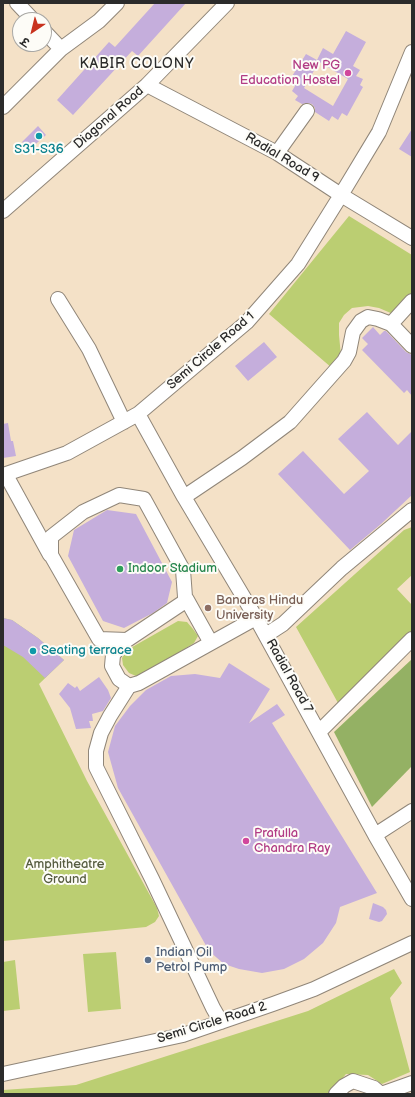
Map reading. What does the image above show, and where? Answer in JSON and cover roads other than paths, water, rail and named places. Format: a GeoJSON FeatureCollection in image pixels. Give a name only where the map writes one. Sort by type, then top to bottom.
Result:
{"type":"FeatureCollection","features":[{"type":"Feature","properties":{"kind":"street"},"geometry":{"type":"LineString","coordinates":[[17,3],[25,12]]}},
{"type":"Feature","properties":{"kind":"street"},"geometry":{"type":"LineString","coordinates":[[3,106],[61,49],[98,21],[117,3]]}},
{"type":"Feature","properties":{"kind":"street","name":"Diagonal Road"},"geometry":{"type":"LineString","coordinates":[[3,211],[147,85],[227,3]]}},
{"type":"Feature","properties":{"kind":"street"},"geometry":{"type":"LineString","coordinates":[[52,39],[61,49]]}},
{"type":"Feature","properties":{"kind":"street","name":"Semi Circle Road 1"},"geometry":{"type":"LineString","coordinates":[[4,475],[67,453],[138,414],[247,322],[298,264],[341,195],[379,132],[409,70],[412,52]]}},
{"type":"Feature","properties":{"kind":"street","name":"Radial Road 9"},"geometry":{"type":"LineString","coordinates":[[147,85],[277,153],[341,195],[412,238]]}},
{"type":"Feature","properties":{"kind":"street"},"geometry":{"type":"LineString","coordinates":[[277,153],[307,111]]}},
{"type":"Feature","properties":{"kind":"street"},"geometry":{"type":"LineString","coordinates":[[58,300],[89,349],[124,422]]}},
{"type":"Feature","properties":{"kind":"street"},"geometry":{"type":"LineString","coordinates":[[391,324],[412,301]]}},
{"type":"Feature","properties":{"kind":"street"},"geometry":{"type":"LineString","coordinates":[[184,497],[242,458],[290,422],[344,361],[349,352],[353,332],[361,320],[368,317],[378,318],[391,324],[412,346]]}},
{"type":"Feature","properties":{"kind":"street","name":"Radial Road 7"},"geometry":{"type":"LineString","coordinates":[[138,414],[184,497],[266,635],[375,835],[412,899]]}},
{"type":"Feature","properties":{"kind":"street"},"geometry":{"type":"LineString","coordinates":[[4,475],[99,639],[127,640]]}},
{"type":"Feature","properties":{"kind":"street"},"geometry":{"type":"LineString","coordinates":[[51,555],[51,537],[83,512],[119,494],[144,499],[183,570],[185,597],[211,643]]}},
{"type":"Feature","properties":{"kind":"street"},"geometry":{"type":"LineString","coordinates":[[266,635],[282,624],[342,568],[412,510]]}},
{"type":"Feature","properties":{"kind":"street"},"geometry":{"type":"LineString","coordinates":[[129,686],[119,679],[112,666],[113,655],[127,640],[187,600]]}},
{"type":"Feature","properties":{"kind":"street"},"geometry":{"type":"LineString","coordinates":[[222,1022],[213,1008],[152,879],[96,767],[96,751],[101,733],[129,686],[256,618]]}},
{"type":"Feature","properties":{"kind":"street"},"geometry":{"type":"LineString","coordinates":[[319,732],[412,639]]}},
{"type":"Feature","properties":{"kind":"street"},"geometry":{"type":"LineString","coordinates":[[375,835],[412,811]]}},
{"type":"Feature","properties":{"kind":"street","name":"Semi Circle Road 2"},"geometry":{"type":"LineString","coordinates":[[3,1074],[183,1035],[314,989],[412,943]]}},
{"type":"Feature","properties":{"kind":"street"},"geometry":{"type":"LineString","coordinates":[[336,1094],[344,1086],[353,1081],[374,1088],[381,1094],[412,1083]]}},
{"type":"Feature","properties":{"kind":"place","name":"New PG Education Hostel"},"geometry":{"type":"Point","coordinates":[348,73]}},
{"type":"Feature","properties":{"kind":"place","name":"S31-S36"},"geometry":{"type":"Point","coordinates":[39,136]}},
{"type":"Feature","properties":{"kind":"place","name":"Indoor Stadium"},"geometry":{"type":"Point","coordinates":[120,569]}},
{"type":"Feature","properties":{"kind":"place","name":"Banaras Hindu University"},"geometry":{"type":"Point","coordinates":[208,608]}},
{"type":"Feature","properties":{"kind":"place","name":"Seating terrace"},"geometry":{"type":"Point","coordinates":[33,651]}},
{"type":"Feature","properties":{"kind":"place","name":"Prafulla Chandra Ray"},"geometry":{"type":"Point","coordinates":[246,841]}},
{"type":"Feature","properties":{"kind":"place","name":"Indian Oil Petrol Pump"},"geometry":{"type":"Point","coordinates":[148,960]}},
{"type":"Feature","properties":{"kind":"district","name":"KABIR COLONY"},"geometry":{"type":"Point","coordinates":[137,64]}},
{"type":"Feature","properties":{"kind":"park label","name":"Amphitheatre Ground"},"geometry":{"type":"Point","coordinates":[65,872]}}]}
